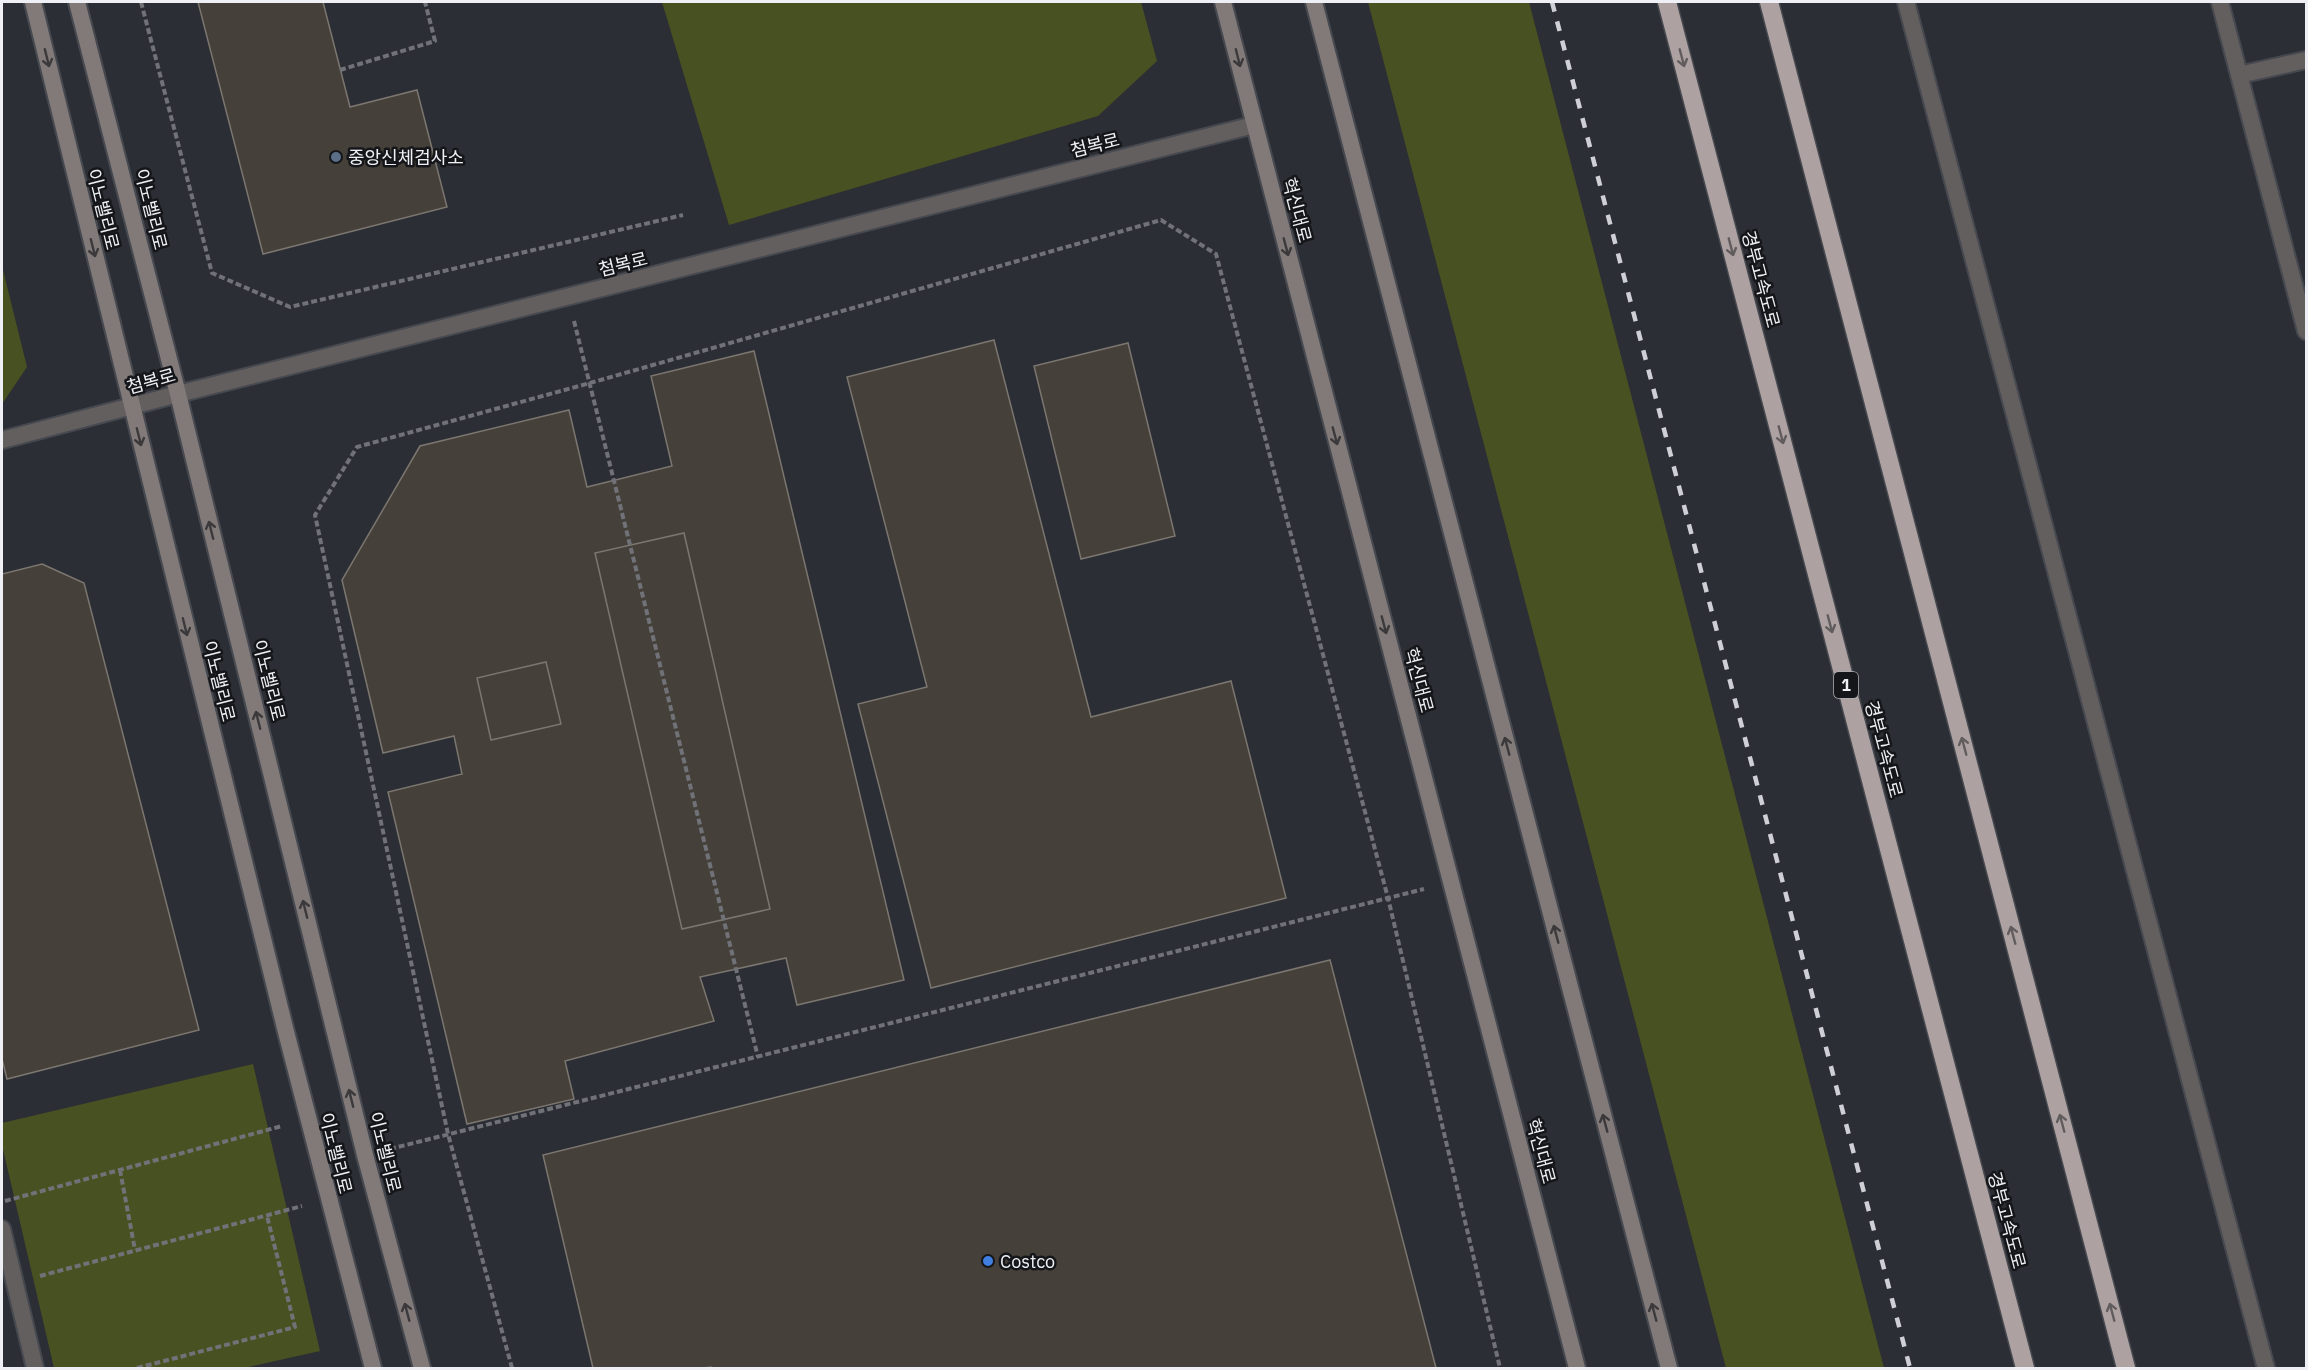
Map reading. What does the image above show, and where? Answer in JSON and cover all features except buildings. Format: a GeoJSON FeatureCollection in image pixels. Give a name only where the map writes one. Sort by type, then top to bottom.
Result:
{"type":"FeatureCollection","features":[{"type":"Feature","properties":{"kind":"highway","name":"경부고속도로"},"geometry":{"type":"LineString","coordinates":[[1667,2],[2025,1368]]}},
{"type":"Feature","properties":{"kind":"highway"},"geometry":{"type":"LineString","coordinates":[[1769,2],[2126,1368]]}},
{"type":"Feature","properties":{"kind":"main road","name":"이노밸리로"},"geometry":{"type":"LineString","coordinates":[[33,2],[308,1119],[373,1368]]}},
{"type":"Feature","properties":{"kind":"main road","name":"이노벨리로"},"geometry":{"type":"LineString","coordinates":[[77,2],[178,394],[365,1155],[422,1368]]}},
{"type":"Feature","properties":{"kind":"main road","name":"혁신대로"},"geometry":{"type":"LineString","coordinates":[[1223,2],[1577,1368]]}},
{"type":"Feature","properties":{"kind":"main road"},"geometry":{"type":"LineString","coordinates":[[1314,2],[1669,1368]]}},
{"type":"Feature","properties":{"kind":"street"},"geometry":{"type":"LineString","coordinates":[[1906,2],[2266,1368]]}},
{"type":"Feature","properties":{"kind":"street"},"geometry":{"type":"LineString","coordinates":[[2220,2],[2307,331]]}},
{"type":"Feature","properties":{"kind":"street"},"geometry":{"type":"LineString","coordinates":[[2239,75],[2307,60]]}},
{"type":"Feature","properties":{"kind":"street","name":"첨복로"},"geometry":{"type":"LineString","coordinates":[[2,440],[1254,125]]}},
{"type":"Feature","properties":{"kind":"street"},"geometry":{"type":"LineString","coordinates":[[2,1228],[35,1368]]}},
{"type":"Feature","properties":{"kind":"path"},"geometry":{"type":"LineString","coordinates":[[141,2],[212,273],[290,307],[683,215]]}},
{"type":"Feature","properties":{"kind":"path"},"geometry":{"type":"LineString","coordinates":[[340,70],[435,41],[425,2]]}},
{"type":"Feature","properties":{"kind":"path"},"geometry":{"type":"LineString","coordinates":[[512,1368],[448,1134],[315,515],[357,447],[1161,220],[1216,254],[1388,898],[1500,1368]]}},
{"type":"Feature","properties":{"kind":"path"},"geometry":{"type":"LineString","coordinates":[[568,298],[758,1057]]}},
{"type":"Feature","properties":{"kind":"path"},"geometry":{"type":"LineString","coordinates":[[365,1155],[1451,883]]}},
{"type":"Feature","properties":{"kind":"path"},"geometry":{"type":"LineString","coordinates":[[2,1202],[308,1119]]}},
{"type":"Feature","properties":{"kind":"path"},"geometry":{"type":"LineString","coordinates":[[120,1170],[135,1250]]}},
{"type":"Feature","properties":{"kind":"path"},"geometry":{"type":"LineString","coordinates":[[15,1282],[328,1199]]}},
{"type":"Feature","properties":{"kind":"path"},"geometry":{"type":"LineString","coordinates":[[136,1368],[295,1327],[267,1216]]}},
{"type":"Feature","properties":{"kind":"green space"},"geometry":{"type":"Polygon","coordinates":[[[662,2],[1141,2],[1157,61],[1098,116],[729,225],[662,2]]]}},
{"type":"Feature","properties":{"kind":"green space"},"geometry":{"type":"Polygon","coordinates":[[[1368,2],[1529,2],[1884,1368],[1726,1368],[1368,2]]]}},
{"type":"Feature","properties":{"kind":"green space"},"geometry":{"type":"Polygon","coordinates":[[[2,266],[27,367],[2,404],[2,266]]]}},
{"type":"Feature","properties":{"kind":"green space"},"geometry":{"type":"Polygon","coordinates":[[[253,1064],[320,1351],[244,1368],[54,1368],[2,1145],[2,1123],[253,1064]]]}},
{"type":"Feature","properties":{"kind":"railway"},"geometry":{"type":"LineString","coordinates":[[1552,2],[1910,1368]]}},
{"type":"Feature","properties":{"kind":"place","name":"중앙신체검사소"},"geometry":{"type":"Point","coordinates":[336,157]}},
{"type":"Feature","properties":{"kind":"place","name":"Costco"},"geometry":{"type":"Point","coordinates":[988,1261]}}]}
